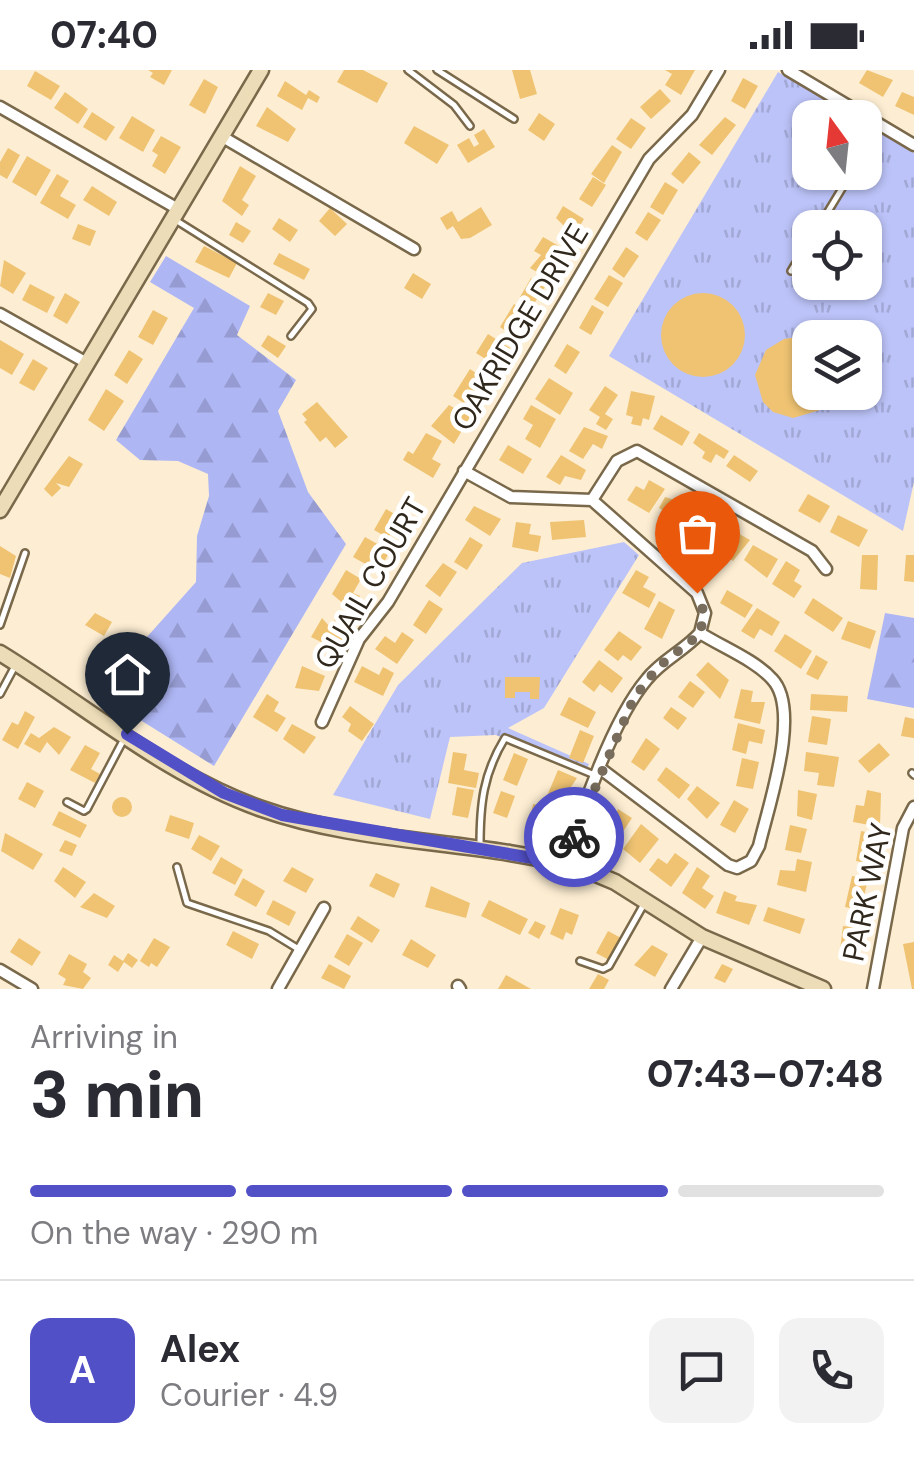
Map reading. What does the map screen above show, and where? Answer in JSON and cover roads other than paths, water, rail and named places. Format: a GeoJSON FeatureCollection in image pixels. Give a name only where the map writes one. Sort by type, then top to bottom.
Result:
{"type":"FeatureCollection","features":[{"type":"Feature","properties":{"kind":"main road"},"geometry":{"type":"LineString","coordinates":[[0,510],[261,70]]}},
{"type":"Feature","properties":{"kind":"main road"},"geometry":{"type":"LineString","coordinates":[[0,653],[224,793],[260,808],[372,832],[567,864],[603,876],[702,937],[823,989]]}},
{"type":"Feature","properties":{"kind":"street","name":"OAKRIDGE DRIVE"},"geometry":{"type":"LineString","coordinates":[[592,500],[512,497],[464,471],[649,159],[692,115],[719,70]]}},
{"type":"Feature","properties":{"kind":"street"},"geometry":{"type":"LineString","coordinates":[[788,70],[838,100]]}},
{"type":"Feature","properties":{"kind":"street"},"geometry":{"type":"LineString","coordinates":[[0,107],[176,214]]}},
{"type":"Feature","properties":{"kind":"street"},"geometry":{"type":"LineString","coordinates":[[882,126],[914,145]]}},
{"type":"Feature","properties":{"kind":"street"},"geometry":{"type":"LineString","coordinates":[[222,136],[414,249]]}},
{"type":"Feature","properties":{"kind":"street"},"geometry":{"type":"LineString","coordinates":[[0,314],[87,364]]}},
{"type":"Feature","properties":{"kind":"street"},"geometry":{"type":"LineString","coordinates":[[567,864],[579,818],[641,686],[700,634],[704,613],[697,593],[592,500],[617,461],[638,450],[812,551],[826,570]]}},
{"type":"Feature","properties":{"kind":"street","name":"QUAIL COURT"},"geometry":{"type":"LineString","coordinates":[[322,722],[359,639],[388,602],[464,471]]}},
{"type":"Feature","properties":{"kind":"street"},"geometry":{"type":"LineString","coordinates":[[599,773],[728,865],[737,868],[751,862],[760,846],[785,725],[784,701],[772,678],[700,634]]}},
{"type":"Feature","properties":{"kind":"street","name":"PARK WAY"},"geometry":{"type":"LineString","coordinates":[[872,989],[903,828],[914,807]]}},
{"type":"Feature","properties":{"kind":"street"},"geometry":{"type":"LineString","coordinates":[[278,989],[324,908]]}},
{"type":"Feature","properties":{"kind":"street"},"geometry":{"type":"LineString","coordinates":[[671,989],[702,937]]}},
{"type":"Feature","properties":{"kind":"street"},"geometry":{"type":"LineString","coordinates":[[0,970],[32,989]]}},
{"type":"Feature","properties":{"kind":"lane"},"geometry":{"type":"LineString","coordinates":[[408,70],[454,104],[470,126]]}},
{"type":"Feature","properties":{"kind":"lane"},"geometry":{"type":"LineString","coordinates":[[438,70],[514,119]]}},
{"type":"Feature","properties":{"kind":"lane"},"geometry":{"type":"LineString","coordinates":[[176,214],[308,304],[312,309],[291,336]]}},
{"type":"Feature","properties":{"kind":"lane"},"geometry":{"type":"LineString","coordinates":[[0,625],[25,553]]}},
{"type":"Feature","properties":{"kind":"lane"},"geometry":{"type":"LineString","coordinates":[[0,694],[17,663]]}},
{"type":"Feature","properties":{"kind":"lane"},"geometry":{"type":"LineString","coordinates":[[67,802],[88,809],[127,734]]}},
{"type":"Feature","properties":{"kind":"lane"},"geometry":{"type":"LineString","coordinates":[[480,849],[483,786],[505,738],[599,773]]}},
{"type":"Feature","properties":{"kind":"lane"},"geometry":{"type":"LineString","coordinates":[[177,868],[187,903],[269,931],[300,950]]}},
{"type":"Feature","properties":{"kind":"lane"},"geometry":{"type":"LineString","coordinates":[[580,961],[603,969],[608,966],[646,902]]}}]}
